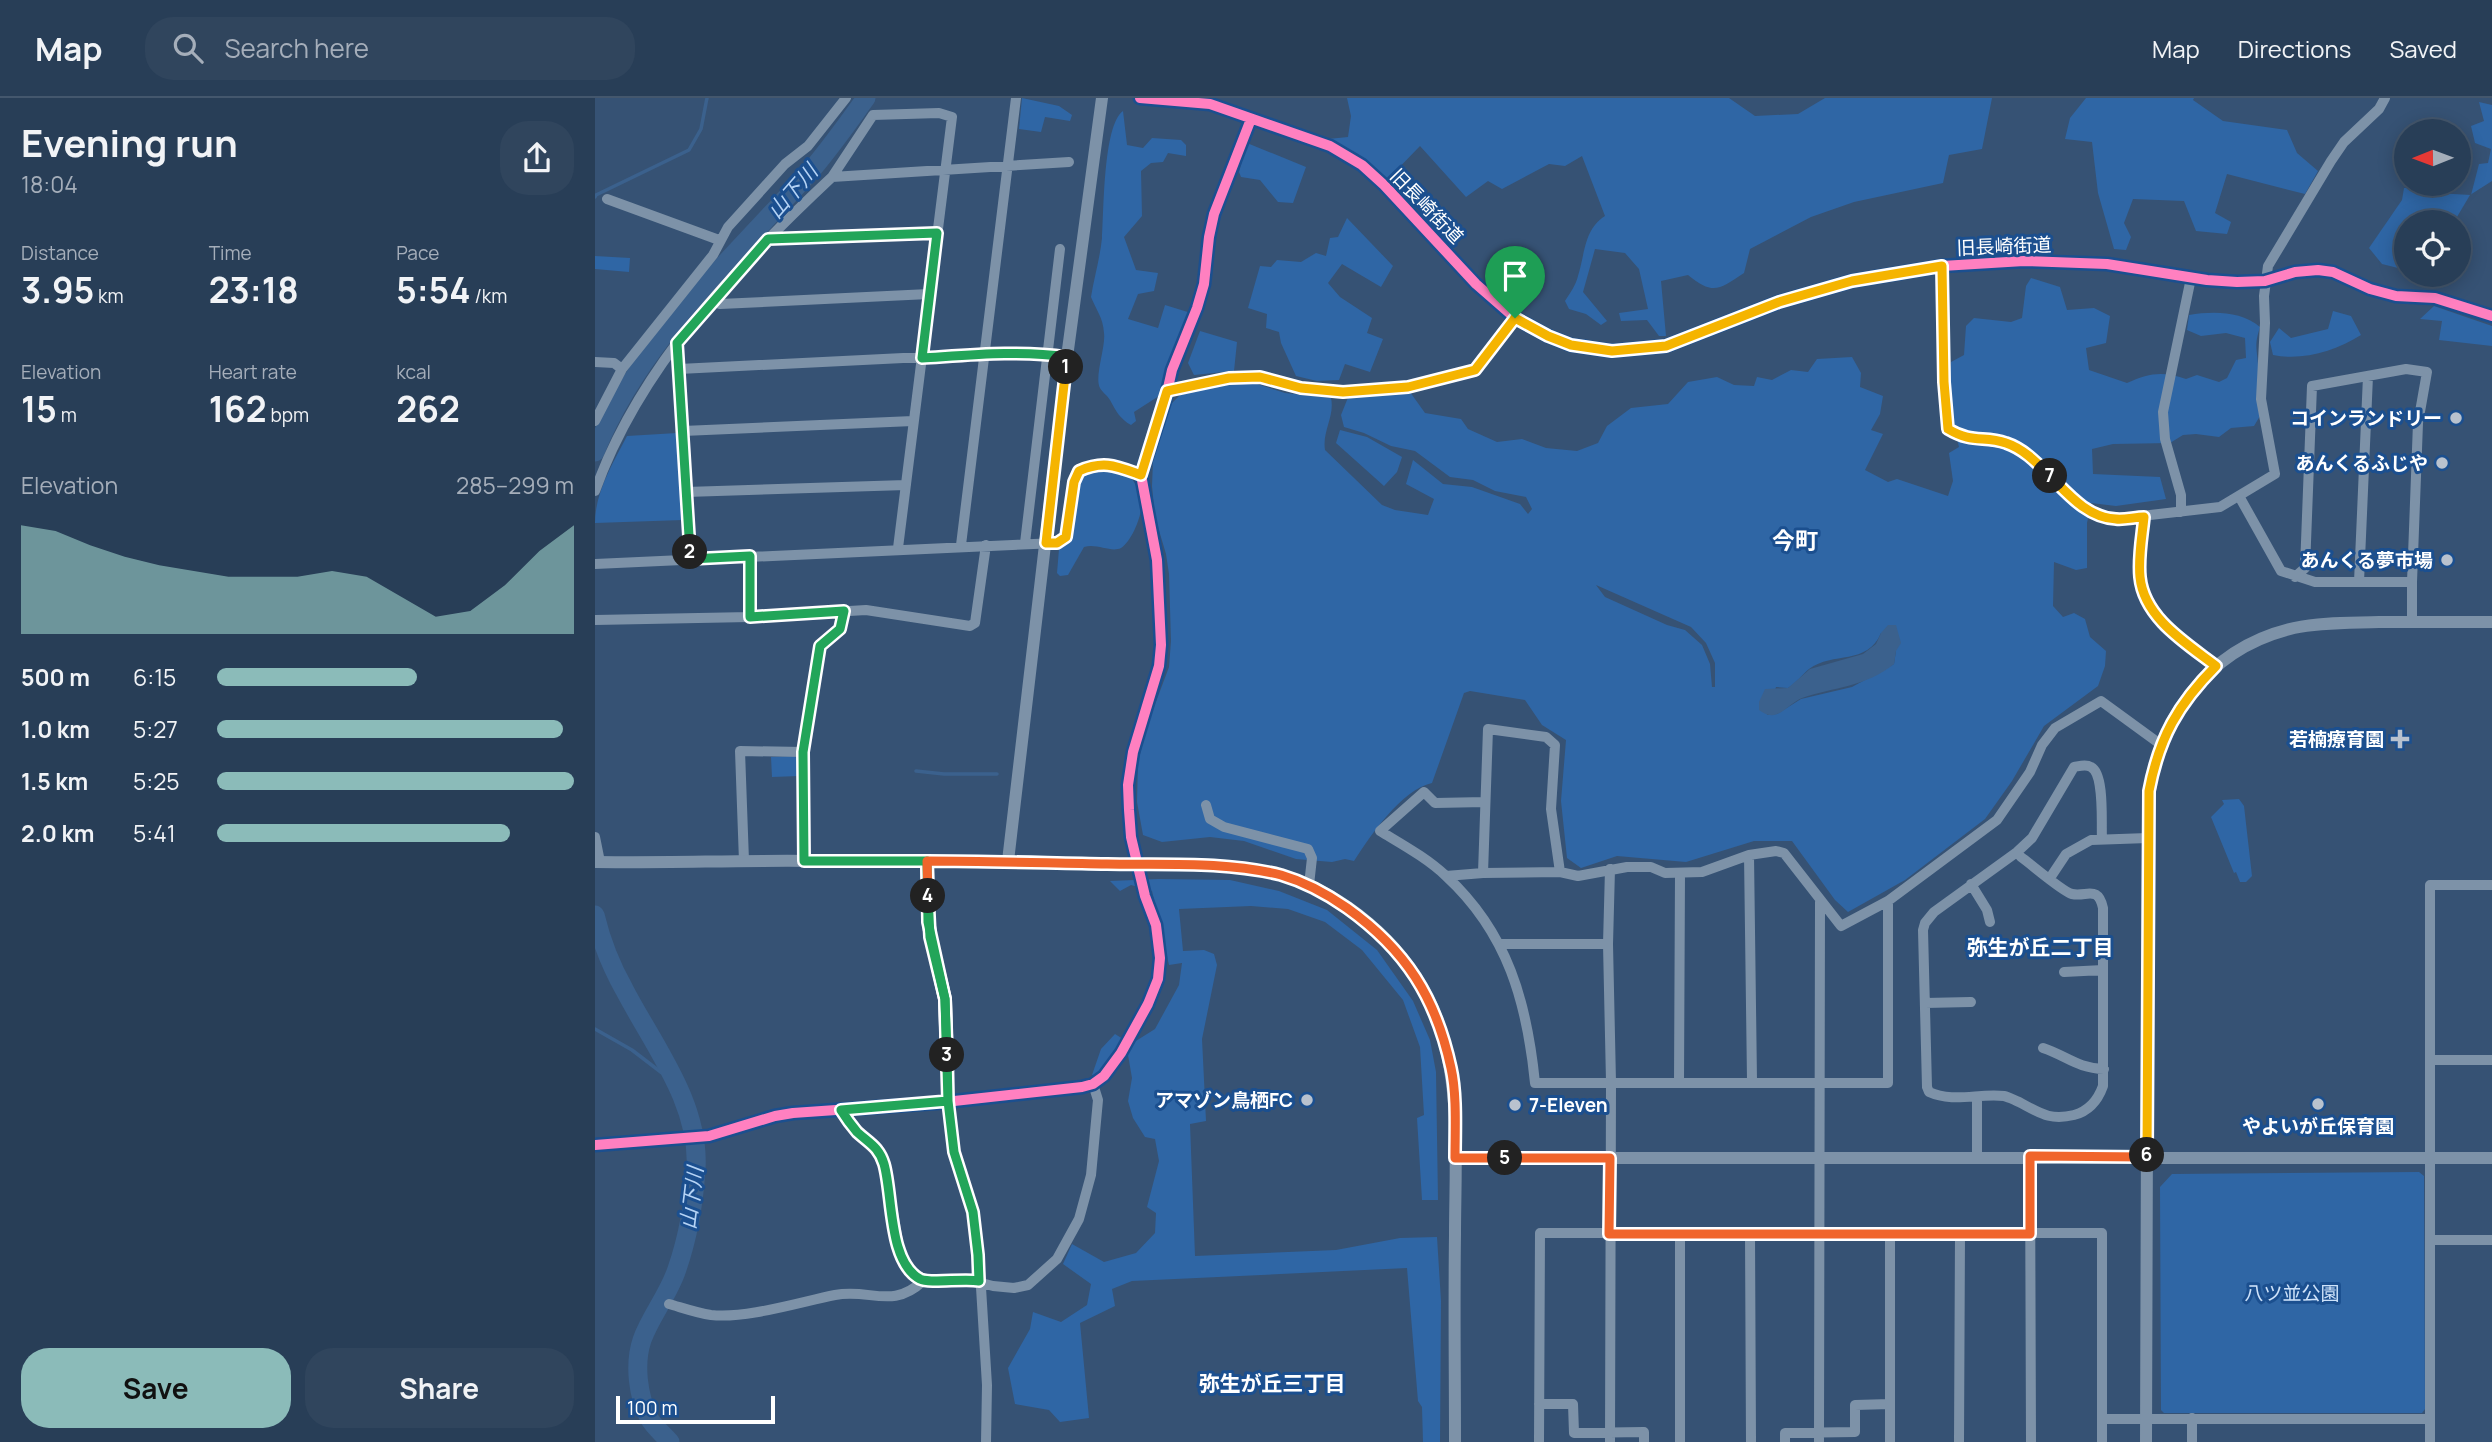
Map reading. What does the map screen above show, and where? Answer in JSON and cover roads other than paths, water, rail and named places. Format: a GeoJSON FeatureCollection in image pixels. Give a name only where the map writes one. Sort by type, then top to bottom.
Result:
{"type":"FeatureCollection","features":[{"type":"Feature","properties":{"kind":"street"},"geometry":{"type":"LineString","coordinates":[[595,422],[622,369],[713,255],[728,227],[774,174],[809,146],[846,98]]}},
{"type":"Feature","properties":{"kind":"street"},"geometry":{"type":"LineString","coordinates":[[961,545],[1016,98]]}},
{"type":"Feature","properties":{"kind":"street"},"geometry":{"type":"LineString","coordinates":[[1008,861],[1067,357],[1101,98]]}},
{"type":"Feature","properties":{"kind":"street","name":"旧長崎街道"},"geometry":{"type":"LineString","coordinates":[[1140,98],[1210,104],[1330,146],[1362,165],[1384,185],[1476,284],[1515,318],[1571,345],[1612,351],[1666,346],[1779,302],[1852,281],[1942,266],[2024,261],[2107,264],[2191,278],[2237,282],[2265,281],[2295,272],[2318,270],[2333,272],[2369,289],[2396,296],[2435,298],[2492,316]]}},
{"type":"Feature","properties":{"kind":"street"},"geometry":{"type":"LineString","coordinates":[[1942,266],[1944,382],[1948,429],[1962,437],[2006,443],[2026,453],[2080,505],[2115,519],[2220,507],[2275,474],[2261,400],[2265,281],[2268,266],[2344,142],[2379,109],[2385,98]]}},
{"type":"Feature","properties":{"kind":"street"},"geometry":{"type":"LineString","coordinates":[[595,491],[624,425],[664,358],[768,239],[832,177],[873,115],[939,113],[952,117],[898,548]]}},
{"type":"Feature","properties":{"kind":"street"},"geometry":{"type":"LineString","coordinates":[[595,1145],[709,1136],[775,1116],[948,1101],[1093,1084],[1104,1076],[1121,1053],[1148,1004],[1158,979],[1160,958],[1156,925],[1145,896],[1131,837],[1128,785],[1133,752],[1159,666],[1161,645],[1157,560],[1141,475],[1172,370],[1204,284],[1214,214],[1251,118]]}},
{"type":"Feature","properties":{"kind":"street"},"geometry":{"type":"LineString","coordinates":[[832,177],[1069,162]]}},
{"type":"Feature","properties":{"kind":"street"},"geometry":{"type":"LineString","coordinates":[[607,199],[719,240]]}},
{"type":"Feature","properties":{"kind":"street"},"geometry":{"type":"LineString","coordinates":[[768,239],[937,233]]}},
{"type":"Feature","properties":{"kind":"street"},"geometry":{"type":"LineString","coordinates":[[1025,544],[1060,249]]}},
{"type":"Feature","properties":{"kind":"street"},"geometry":{"type":"LineString","coordinates":[[2181,512],[2181,495],[2165,439],[2163,412],[2191,278]]}},
{"type":"Feature","properties":{"kind":"street"},"geometry":{"type":"LineString","coordinates":[[712,301],[720,304],[929,294]]}},
{"type":"Feature","properties":{"kind":"street"},"geometry":{"type":"LineString","coordinates":[[1167,391],[1229,378],[1260,377],[1301,388],[1343,392],[1408,387],[1475,370],[1515,318]]}},
{"type":"Feature","properties":{"kind":"street"},"geometry":{"type":"LineString","coordinates":[[677,343],[690,559]]}},
{"type":"Feature","properties":{"kind":"street"},"geometry":{"type":"LineString","coordinates":[[679,369],[984,354],[1048,354],[1067,357]]}},
{"type":"Feature","properties":{"kind":"street"},"geometry":{"type":"LineString","coordinates":[[595,362],[614,363],[622,369]]}},
{"type":"Feature","properties":{"kind":"street"},"geometry":{"type":"LineString","coordinates":[[2295,577],[2305,569],[2312,386],[2406,369],[2427,372],[2418,423],[2412,622]]}},
{"type":"Feature","properties":{"kind":"street"},"geometry":{"type":"LineString","coordinates":[[2359,582],[2368,376]]}},
{"type":"Feature","properties":{"kind":"street"},"geometry":{"type":"LineString","coordinates":[[683,431],[913,421]]}},
{"type":"Feature","properties":{"kind":"street"},"geometry":{"type":"LineString","coordinates":[[595,564],[961,545],[1057,543],[1066,537],[1074,482],[1079,471],[1093,464],[1103,463],[1141,475]]}},
{"type":"Feature","properties":{"kind":"street"},"geometry":{"type":"LineString","coordinates":[[686,492],[906,485]]}},
{"type":"Feature","properties":{"kind":"street"},"geometry":{"type":"LineString","coordinates":[[2239,496],[2281,571],[2315,582],[2412,582]]}},
{"type":"Feature","properties":{"kind":"street"},"geometry":{"type":"LineString","coordinates":[[2144,517],[2139,554],[2140,580],[2150,607],[2166,626],[2216,666]]}},
{"type":"Feature","properties":{"kind":"street"},"geometry":{"type":"LineString","coordinates":[[595,620],[750,617],[866,610],[970,626],[975,623],[986,545]]}},
{"type":"Feature","properties":{"kind":"street"},"geometry":{"type":"LineString","coordinates":[[750,556],[750,617]]}},
{"type":"Feature","properties":{"kind":"street"},"geometry":{"type":"LineString","coordinates":[[804,861],[803,752],[820,646],[840,629],[844,611]]}},
{"type":"Feature","properties":{"kind":"street"},"geometry":{"type":"LineString","coordinates":[[2146,1442],[2148,838],[2149,791],[2160,744],[2190,693],[2216,666],[2255,643],[2293,628],[2334,623],[2492,622]]}},
{"type":"Feature","properties":{"kind":"street"},"geometry":{"type":"LineString","coordinates":[[1446,876],[1560,872],[1578,876],[1651,867],[1665,873],[1702,872],[1749,855],[1776,851],[1784,853],[1841,926],[1888,901],[1997,820],[2030,772],[2042,745],[2055,728],[2101,701],[2160,744]]}},
{"type":"Feature","properties":{"kind":"street"},"geometry":{"type":"LineString","coordinates":[[1483,873],[1488,729],[1546,737],[1555,745],[1551,809],[1560,872]]}},
{"type":"Feature","properties":{"kind":"street"},"geometry":{"type":"LineString","coordinates":[[744,861],[740,751],[803,752]]}},
{"type":"Feature","properties":{"kind":"street"},"geometry":{"type":"LineString","coordinates":[[2017,852],[2069,893],[2091,892],[2101,900],[2103,1086],[2095,1101],[2081,1114],[2064,1118],[2047,1117],[2006,1096],[1943,1097],[1929,1092],[1923,930],[1934,912],[2017,852],[2032,838],[2068,776],[2074,768],[2083,765],[2098,773],[2102,839]]}},
{"type":"Feature","properties":{"kind":"street"},"geometry":{"type":"LineString","coordinates":[[1485,802],[1435,803],[1424,792],[1380,831],[1420,855],[1446,876],[1470,901],[1501,944],[1519,989],[1531,1036],[1535,1083],[1888,1083],[1888,901]]}},
{"type":"Feature","properties":{"kind":"street"},"geometry":{"type":"LineString","coordinates":[[1206,805],[1210,819],[1224,827],[1308,849],[1313,858],[1309,885]]}},
{"type":"Feature","properties":{"kind":"street"},"geometry":{"type":"LineString","coordinates":[[595,838],[598,862],[1008,861],[1238,868],[1282,876],[1309,885],[1347,908],[1391,943],[1423,989],[1436,1016],[1452,1070],[1455,1158],[1455,1442]]}},
{"type":"Feature","properties":{"kind":"street"},"geometry":{"type":"LineString","coordinates":[[2050,878],[2066,854],[2091,839],[2148,838]]}},
{"type":"Feature","properties":{"kind":"street"},"geometry":{"type":"LineString","coordinates":[[1749,855],[1752,1081]]}},
{"type":"Feature","properties":{"kind":"street"},"geometry":{"type":"LineString","coordinates":[[927,861],[928,922],[941,976],[946,1018],[948,1101],[954,1152],[973,1212],[978,1255],[987,1385],[986,1442]]}},
{"type":"Feature","properties":{"kind":"street"},"geometry":{"type":"LineString","coordinates":[[1610,870],[1610,1438]]}},
{"type":"Feature","properties":{"kind":"street"},"geometry":{"type":"LineString","coordinates":[[1679,1082],[1680,873]]}},
{"type":"Feature","properties":{"kind":"street"},"geometry":{"type":"LineString","coordinates":[[1971,884],[1987,910],[1990,922]]}},
{"type":"Feature","properties":{"kind":"street"},"geometry":{"type":"LineString","coordinates":[[2430,1442],[2430,885],[2492,885]]}},
{"type":"Feature","properties":{"kind":"street"},"geometry":{"type":"LineString","coordinates":[[1819,1437],[1820,902]]}},
{"type":"Feature","properties":{"kind":"street"},"geometry":{"type":"LineString","coordinates":[[1501,944],[1608,944]]}},
{"type":"Feature","properties":{"kind":"street"},"geometry":{"type":"LineString","coordinates":[[2064,972],[2103,970]]}},
{"type":"Feature","properties":{"kind":"street"},"geometry":{"type":"LineString","coordinates":[[1925,1003],[1971,1002]]}},
{"type":"Feature","properties":{"kind":"street"},"geometry":{"type":"LineString","coordinates":[[2043,1048],[2078,1065],[2104,1069]]}},
{"type":"Feature","properties":{"kind":"street"},"geometry":{"type":"LineString","coordinates":[[2430,1060],[2492,1060]]}},
{"type":"Feature","properties":{"kind":"street"},"geometry":{"type":"LineString","coordinates":[[841,1110],[858,1133],[878,1148],[885,1165],[900,1253],[911,1272],[923,1281],[966,1279],[1013,1288],[1028,1285],[1057,1259],[1079,1219],[1091,1175],[1098,1100],[1093,1084]]}},
{"type":"Feature","properties":{"kind":"street"},"geometry":{"type":"LineString","coordinates":[[1977,1097],[1977,1156]]}},
{"type":"Feature","properties":{"kind":"street"},"geometry":{"type":"LineString","coordinates":[[2030,1156],[2031,1442]]}},
{"type":"Feature","properties":{"kind":"street"},"geometry":{"type":"LineString","coordinates":[[1455,1158],[2492,1158]]}},
{"type":"Feature","properties":{"kind":"street"},"geometry":{"type":"LineString","coordinates":[[1539,1442],[1540,1233],[2102,1233],[2102,1442]]}},
{"type":"Feature","properties":{"kind":"street"},"geometry":{"type":"LineString","coordinates":[[1680,1234],[1680,1442]]}},
{"type":"Feature","properties":{"kind":"street"},"geometry":{"type":"LineString","coordinates":[[1750,1234],[1751,1442]]}},
{"type":"Feature","properties":{"kind":"street"},"geometry":{"type":"LineString","coordinates":[[1890,1234],[1890,1442]]}},
{"type":"Feature","properties":{"kind":"street"},"geometry":{"type":"LineString","coordinates":[[1959,1442],[1960,1234]]}},
{"type":"Feature","properties":{"kind":"street"},"geometry":{"type":"LineString","coordinates":[[2430,1240],[2492,1240]]}},
{"type":"Feature","properties":{"kind":"street"},"geometry":{"type":"LineString","coordinates":[[669,1304],[711,1315],[730,1315],[809,1303],[837,1294],[895,1297],[912,1291],[923,1281]]}},
{"type":"Feature","properties":{"kind":"street"},"geometry":{"type":"LineString","coordinates":[[1539,1404],[1573,1404],[1574,1433],[1610,1438],[1644,1432],[1644,1442]]}},
{"type":"Feature","properties":{"kind":"street"},"geometry":{"type":"LineString","coordinates":[[1785,1442],[1785,1433],[1819,1437],[1855,1432],[1855,1405],[1890,1404]]}},
{"type":"Feature","properties":{"kind":"street"},"geometry":{"type":"LineString","coordinates":[[2102,1419],[2430,1419]]}},
{"type":"Feature","properties":{"kind":"street"},"geometry":{"type":"LineString","coordinates":[[2192,1419],[2192,1442]]}},
{"type":"Feature","properties":{"kind":"waterway"},"geometry":{"type":"LineString","coordinates":[[595,197],[689,150],[701,129],[707,98]]}},
{"type":"Feature","properties":{"kind":"waterway","name":"山下川"},"geometry":{"type":"LineString","coordinates":[[595,452],[636,374],[661,339],[718,271],[816,165],[866,98]]}},
{"type":"Feature","properties":{"kind":"waterway"},"geometry":{"type":"LineString","coordinates":[[916,771],[997,774]]}},
{"type":"Feature","properties":{"kind":"waterway","name":"山下川"},"geometry":{"type":"LineString","coordinates":[[595,915],[615,971],[683,1098],[695,1145],[694,1194],[684,1245],[674,1278],[642,1340],[638,1359],[638,1380],[645,1409],[653,1424],[670,1442]]}},
{"type":"Feature","properties":{"kind":"waterway"},"geometry":{"type":"LineString","coordinates":[[595,1029],[632,1050],[662,1073],[670,1073]]}},
{"type":"Feature","properties":{"kind":"place","name":"コインランドリー"},"geometry":{"type":"Point","coordinates":[2456,418]}},
{"type":"Feature","properties":{"kind":"place","name":"あんくるふじや"},"geometry":{"type":"Point","coordinates":[2442,463]}},
{"type":"Feature","properties":{"kind":"place","name":"あんくる夢市場"},"geometry":{"type":"Point","coordinates":[2447,560]}},
{"type":"Feature","properties":{"kind":"place","name":"若楠療育園"},"geometry":{"type":"Point","coordinates":[2400,739]}},
{"type":"Feature","properties":{"kind":"place","name":"アマゾン鳥栖FC"},"geometry":{"type":"Point","coordinates":[1307,1100]}},
{"type":"Feature","properties":{"kind":"place","name":"やよいが丘保育園"},"geometry":{"type":"Point","coordinates":[2318,1104]}},
{"type":"Feature","properties":{"kind":"place","name":"7-Eleven"},"geometry":{"type":"Point","coordinates":[1515,1105]}},
{"type":"Feature","properties":{"kind":"district","name":"今町"},"geometry":{"type":"Point","coordinates":[1795,540]}},
{"type":"Feature","properties":{"kind":"district","name":"弥生が丘二丁目"},"geometry":{"type":"Point","coordinates":[2040,947]}},
{"type":"Feature","properties":{"kind":"district","name":"弥生が丘三丁目"},"geometry":{"type":"Point","coordinates":[1272,1383]}},
{"type":"Feature","properties":{"kind":"park label","name":"八ツ並公園"},"geometry":{"type":"Point","coordinates":[2292,1293]}}]}
